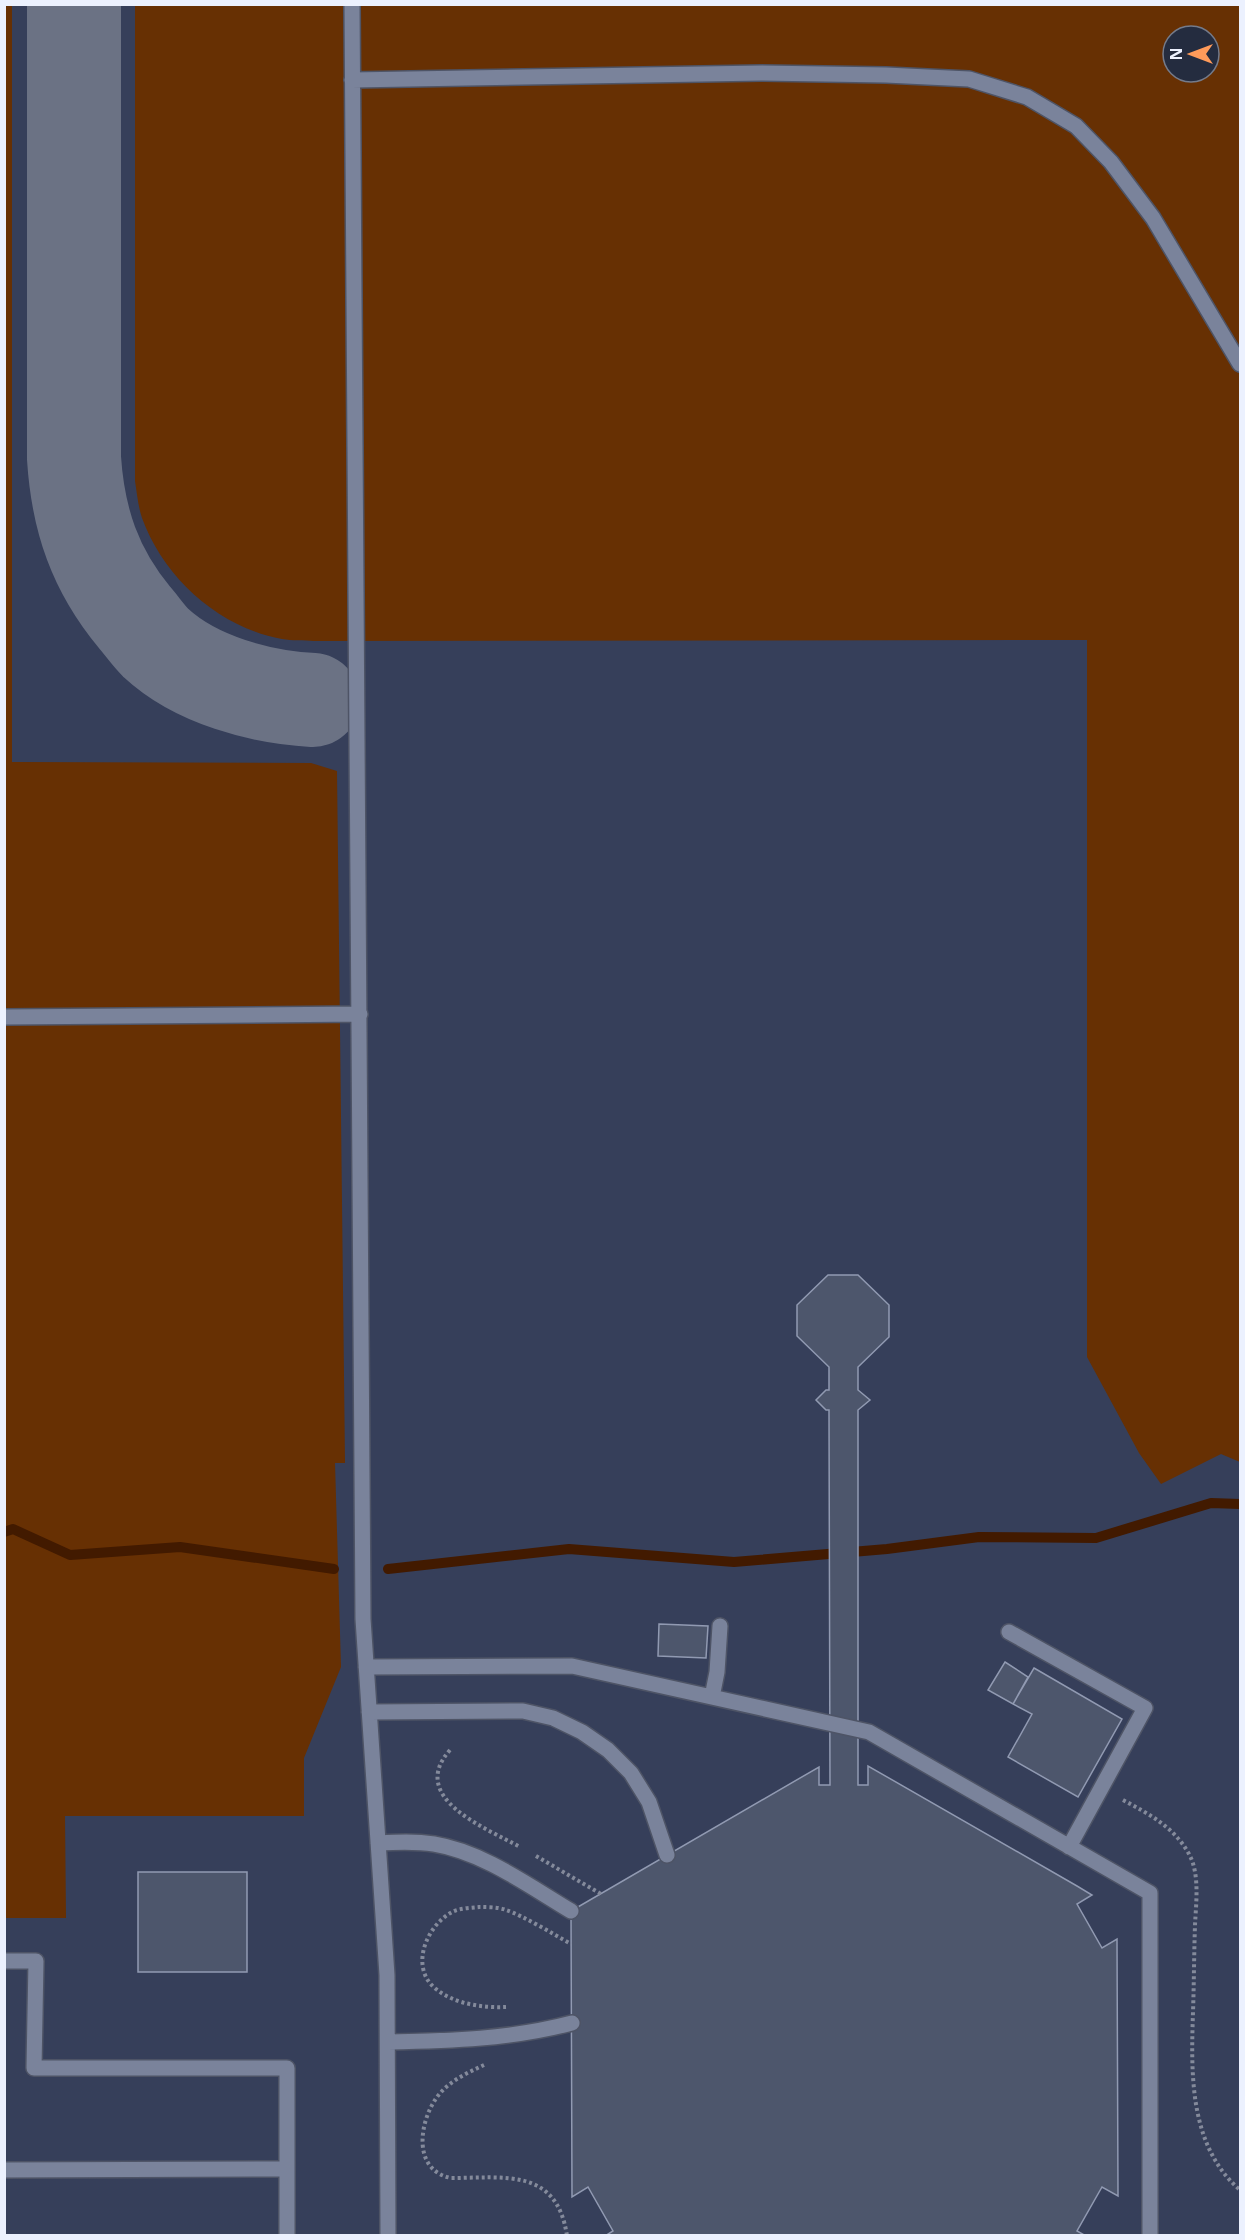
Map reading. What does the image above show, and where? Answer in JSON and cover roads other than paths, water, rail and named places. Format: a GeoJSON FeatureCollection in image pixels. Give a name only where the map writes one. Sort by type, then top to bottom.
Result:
{"type":"FeatureCollection","features":[{"type":"Feature","properties":{"kind":"lane"},"geometry":{"type":"LineString","coordinates":[[352,4],[362,1502],[366,1667],[387,1975],[388,2235]]}},
{"type":"Feature","properties":{"kind":"lane"},"geometry":{"type":"LineString","coordinates":[[352,80],[762,73],[875,74],[969,79],[1027,97],[1076,126],[1111,162],[1153,218],[1240,364]]}},
{"type":"Feature","properties":{"kind":"lane"},"geometry":{"type":"LineString","coordinates":[[4,1017],[360,1014]]}},
{"type":"Feature","properties":{"kind":"lane"},"geometry":{"type":"LineString","coordinates":[[712,1697],[717,1672],[720,1626]]}},
{"type":"Feature","properties":{"kind":"lane"},"geometry":{"type":"LineString","coordinates":[[1009,1632],[1145,1708],[1069,1846]]}},
{"type":"Feature","properties":{"kind":"lane"},"geometry":{"type":"LineString","coordinates":[[366,1667],[572,1666],[869,1732],[1150,1893],[1150,2235]]}},
{"type":"Feature","properties":{"kind":"lane"},"geometry":{"type":"LineString","coordinates":[[369,1712],[523,1711],[553,1718],[573,1727],[608,1750],[631,1773],[650,1802],[667,1855]]}},
{"type":"Feature","properties":{"kind":"lane"},"geometry":{"type":"LineString","coordinates":[[378,1843],[413,1842],[454,1849],[492,1864],[571,1911]]}},
{"type":"Feature","properties":{"kind":"lane"},"geometry":{"type":"LineString","coordinates":[[4,1961],[36,1961],[34,2068],[287,2068],[287,2235]]}},
{"type":"Feature","properties":{"kind":"lane"},"geometry":{"type":"LineString","coordinates":[[388,2042],[502,2038],[572,2023]]}},
{"type":"Feature","properties":{"kind":"lane"},"geometry":{"type":"LineString","coordinates":[[4,2170],[287,2169]]}},
{"type":"Feature","properties":{"kind":"waterway"},"geometry":{"type":"LineString","coordinates":[[388,1569],[569,1549],[734,1562],[887,1549],[979,1537],[1096,1538],[1211,1503],[1240,1504]]}},
{"type":"Feature","properties":{"kind":"waterway"},"geometry":{"type":"LineString","coordinates":[[4,1532],[13,1529],[70,1555],[180,1547],[334,1569]]}}]}
